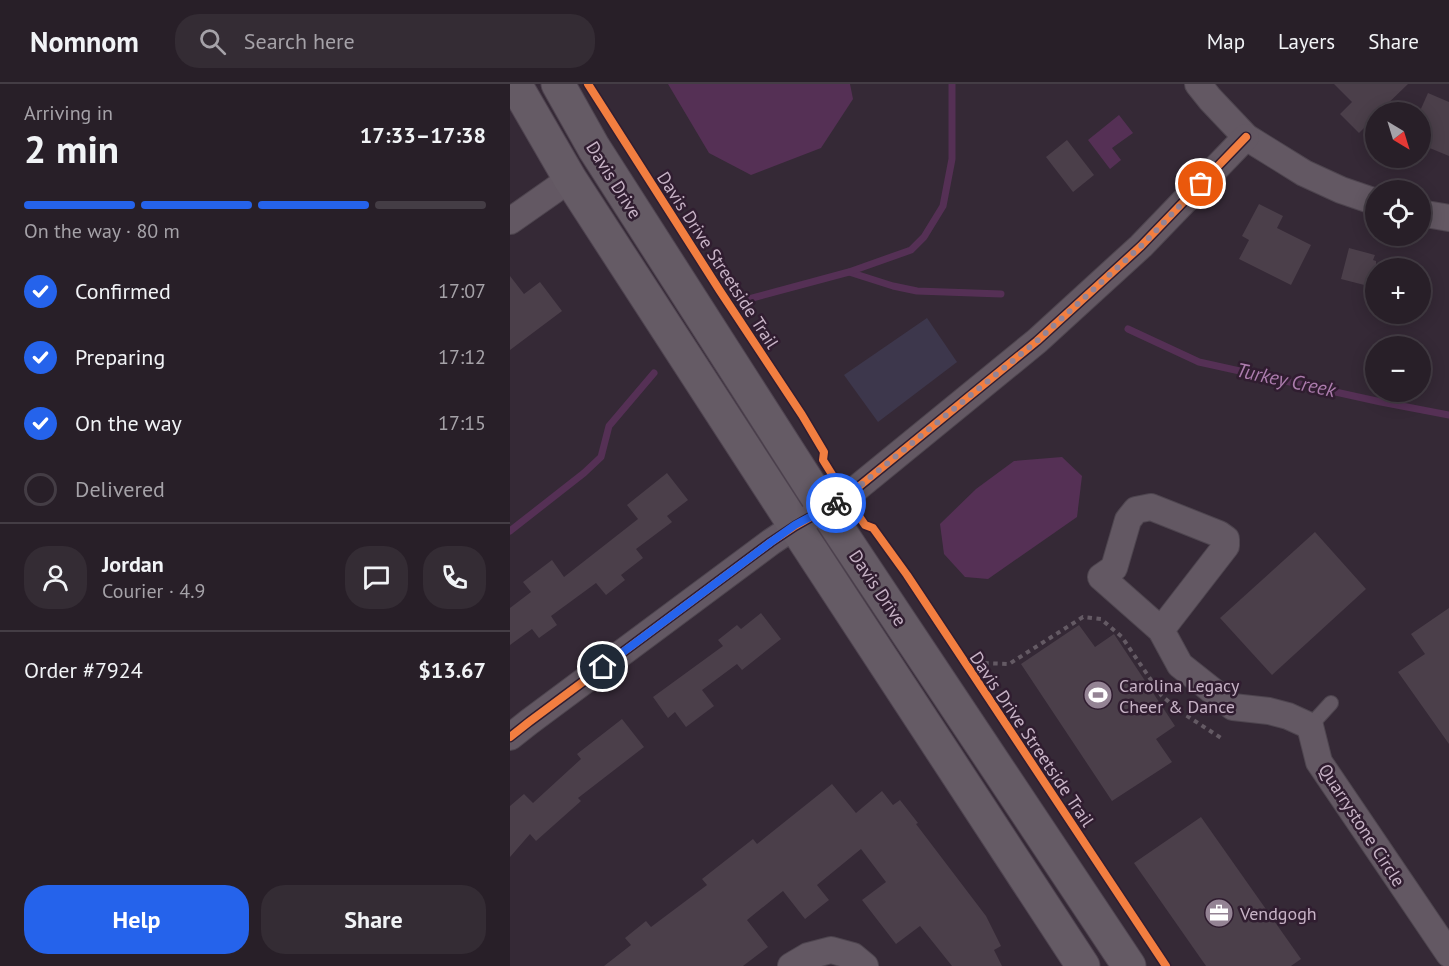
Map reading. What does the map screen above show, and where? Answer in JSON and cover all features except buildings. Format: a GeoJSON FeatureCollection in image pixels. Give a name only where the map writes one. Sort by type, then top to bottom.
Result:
{"type":"FeatureCollection","features":[{"type":"Feature","properties":{"kind":"main road","name":"Davis Drive"},"geometry":{"type":"LineString","coordinates":[[516,84],[570,179],[1083,966]]}},
{"type":"Feature","properties":{"kind":"main road","name":"Davis Drive"},"geometry":{"type":"LineString","coordinates":[[558,84],[594,148],[825,509],[1129,966]]}},
{"type":"Feature","properties":{"kind":"street"},"geometry":{"type":"LineString","coordinates":[[1198,84],[1246,137],[1304,173],[1365,198]]}},
{"type":"Feature","properties":{"kind":"street"},"geometry":{"type":"LineString","coordinates":[[510,737],[795,525],[846,497],[1037,341],[1141,246],[1246,137]]}},
{"type":"Feature","properties":{"kind":"street"},"geometry":{"type":"LineString","coordinates":[[510,221],[544,195],[570,179]]}},
{"type":"Feature","properties":{"kind":"street"},"geometry":{"type":"LineString","coordinates":[[1431,215],[1449,218]]}},
{"type":"Feature","properties":{"kind":"street"},"geometry":{"type":"LineString","coordinates":[[1161,630],[1226,546],[1226,539],[1219,534],[1151,507],[1137,510],[1128,520],[1114,568],[1101,577],[1161,630],[1180,665],[1233,707],[1269,711],[1288,716],[1310,726]]}},
{"type":"Feature","properties":{"kind":"street","name":"Quarrystone Circle"},"geometry":{"type":"LineString","coordinates":[[1310,726],[1319,762],[1449,954]]}},
{"type":"Feature","properties":{"kind":"street"},"geometry":{"type":"LineString","coordinates":[[791,966],[808,956],[831,950],[853,956],[865,966]]}},
{"type":"Feature","properties":{"kind":"lane"},"geometry":{"type":"LineString","coordinates":[[1310,726],[1331,703]]}},
{"type":"Feature","properties":{"kind":"path"},"geometry":{"type":"LineString","coordinates":[[967,668],[982,663],[1009,664],[1083,617],[1101,618],[1122,637],[1161,695],[1178,710],[1221,738]]}},
{"type":"Feature","properties":{"kind":"shaded area"},"geometry":{"type":"Polygon","coordinates":[[[668,84],[850,84],[853,99],[821,148],[751,175],[709,153],[668,84]]]}},
{"type":"Feature","properties":{"kind":"shaded area"},"geometry":{"type":"Polygon","coordinates":[[[1119,115],[1133,133],[1112,148],[1121,160],[1110,169],[1088,140],[1119,115]]]}},
{"type":"Feature","properties":{"kind":"shaded area"},"geometry":{"type":"Polygon","coordinates":[[[927,318],[957,362],[878,422],[844,375],[927,318]]]}},
{"type":"Feature","properties":{"kind":"shaded area"},"geometry":{"type":"Polygon","coordinates":[[[1062,457],[1082,476],[1077,517],[988,579],[965,577],[944,554],[940,524],[976,489],[1014,461],[1062,457]]]}},
{"type":"Feature","properties":{"kind":"waterway"},"geometry":{"type":"LineString","coordinates":[[745,300],[849,272],[911,250],[924,237],[943,206],[952,159],[952,84]]}},
{"type":"Feature","properties":{"kind":"waterway","name":"Turkey Creek"},"geometry":{"type":"LineString","coordinates":[[849,272],[917,291],[1001,294]]}},
{"type":"Feature","properties":{"kind":"waterway","name":"Turkey Creek"},"geometry":{"type":"LineString","coordinates":[[1128,329],[1199,362],[1449,415]]}},
{"type":"Feature","properties":{"kind":"waterway","name":"Turkey Creek"},"geometry":{"type":"LineString","coordinates":[[510,531],[601,457],[609,426],[654,373]]}},
{"type":"Feature","properties":{"kind":"cycle path","name":"Davis Drive Streetside Trail"},"geometry":{"type":"LineString","coordinates":[[588,84],[802,415],[824,452],[823,460],[846,497],[865,525],[873,528],[907,575],[1166,966]]}},
{"type":"Feature","properties":{"kind":"cycle path"},"geometry":{"type":"LineString","coordinates":[[510,737],[771,542],[846,497],[1037,341],[1141,246],[1246,137]]}},
{"type":"Feature","properties":{"kind":"way so far"},"geometry":{"type":"LineString","coordinates":[[836,503],[1037,341],[1141,246],[1201,184]]}},
{"type":"Feature","properties":{"kind":"place","name":"Carolina Legacy Cheer & Dance"},"geometry":{"type":"Point","coordinates":[1098,695]}},
{"type":"Feature","properties":{"kind":"place","name":"Vendgogh"},"geometry":{"type":"Point","coordinates":[1219,913]}},
{"type":"Feature","properties":{"kind":"route"},"geometry":{"type":"LineString","coordinates":[[603,667],[795,525],[836,503]]}}]}
